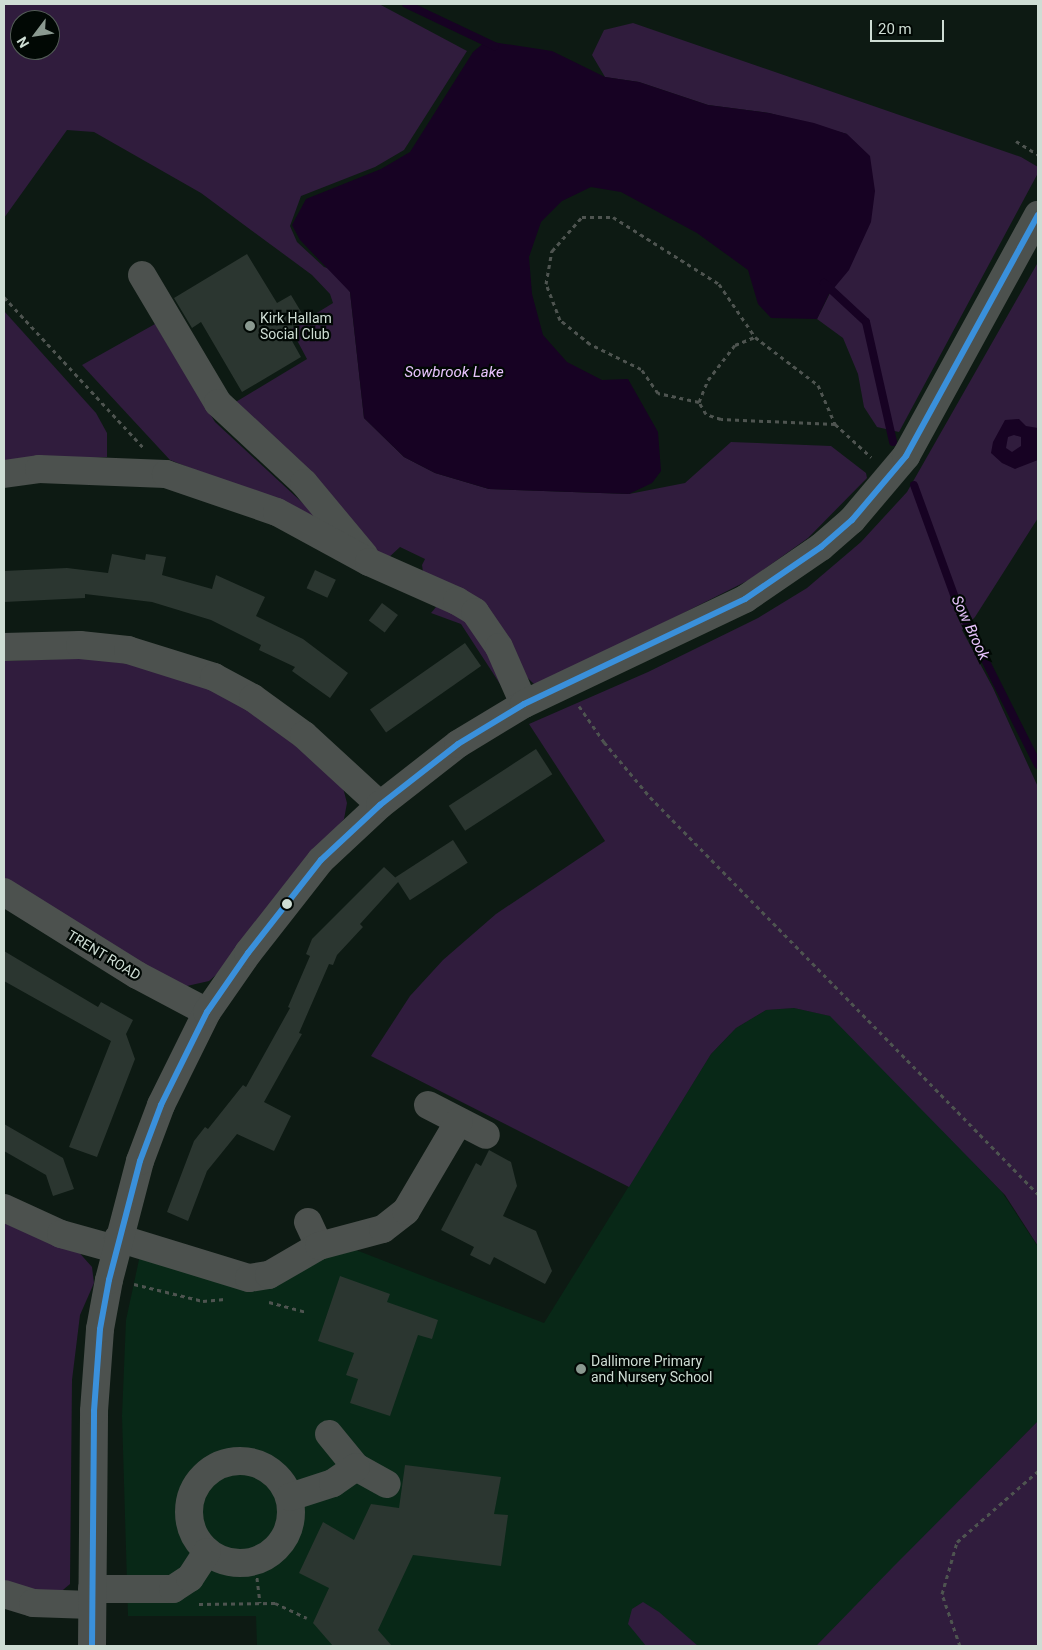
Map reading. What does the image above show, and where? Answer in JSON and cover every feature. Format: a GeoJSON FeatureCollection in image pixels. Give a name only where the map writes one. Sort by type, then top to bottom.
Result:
{"type":"FeatureCollection","features":[{"type":"Feature","properties":{"kind":"street"},"geometry":{"type":"LineString","coordinates":[[92,1646],[94,1411],[100,1330],[109,1280],[116,1244],[161,1105],[207,1012],[296,890],[321,860],[380,805],[458,744],[524,704],[745,600],[821,547],[852,520],[892,476],[906,456],[1038,215]]}},
{"type":"Feature","properties":{"kind":"street"},"geometry":{"type":"LineString","coordinates":[[142,275],[218,403],[304,483],[332,512],[369,562]]}},
{"type":"Feature","properties":{"kind":"street"},"geometry":{"type":"LineString","coordinates":[[4,474],[39,469],[166,474],[277,512],[369,562],[458,601],[475,612],[499,647],[524,704]]}},
{"type":"Feature","properties":{"kind":"street"},"geometry":{"type":"LineString","coordinates":[[4,647],[80,645],[128,650],[214,677],[253,698],[304,735],[380,805]]}},
{"type":"Feature","properties":{"kind":"street","name":"TRENT ROAD"},"geometry":{"type":"LineString","coordinates":[[4,892],[137,975],[207,1012]]}},
{"type":"Feature","properties":{"kind":"street"},"geometry":{"type":"LineString","coordinates":[[428,1105],[486,1135]]}},
{"type":"Feature","properties":{"kind":"street"},"geometry":{"type":"LineString","coordinates":[[4,1208],[61,1234],[116,1244],[250,1278],[269,1275],[313,1234],[383,1229],[406,1210],[459,1121]]}},
{"type":"Feature","properties":{"kind":"street"},"geometry":{"type":"LineString","coordinates":[[329,1434],[356,1467],[387,1484]]}},
{"type":"Feature","properties":{"kind":"street"},"geometry":{"type":"LineString","coordinates":[[226,1462],[258,1463],[272,1471],[283,1482],[290,1497],[292,1513],[289,1530],[281,1544],[254,1562],[237,1564],[221,1560],[207,1552],[190,1525],[188,1509],[200,1479],[212,1468],[226,1462]]}},
{"type":"Feature","properties":{"kind":"street"},"geometry":{"type":"LineString","coordinates":[[290,1497],[333,1483],[356,1467]]}},
{"type":"Feature","properties":{"kind":"street"},"geometry":{"type":"LineString","coordinates":[[4,1594],[32,1603],[173,1589],[190,1578],[207,1552]]}},
{"type":"Feature","properties":{"kind":"path"},"geometry":{"type":"LineString","coordinates":[[1016,141],[1038,155]]}},
{"type":"Feature","properties":{"kind":"path"},"geometry":{"type":"LineString","coordinates":[[835,424],[721,419],[706,414],[699,402],[658,393],[641,369],[590,344],[560,320],[546,284],[552,251],[582,217],[613,217],[719,284],[755,337],[818,385],[835,424],[892,476]]}},
{"type":"Feature","properties":{"kind":"path"},"geometry":{"type":"LineString","coordinates":[[4,297],[166,474]]}},
{"type":"Feature","properties":{"kind":"path"},"geometry":{"type":"LineString","coordinates":[[699,402],[708,380],[735,345],[755,337]]}},
{"type":"Feature","properties":{"kind":"path"},"geometry":{"type":"LineString","coordinates":[[565,685],[604,742],[650,797],[1038,1194]]}},
{"type":"Feature","properties":{"kind":"path"},"geometry":{"type":"LineString","coordinates":[[109,1280],[203,1301],[233,1299]]}},
{"type":"Feature","properties":{"kind":"path"},"geometry":{"type":"LineString","coordinates":[[266,1302],[307,1312]]}},
{"type":"Feature","properties":{"kind":"path"},"geometry":{"type":"LineString","coordinates":[[960,1646],[942,1594],[957,1542],[1038,1471]]}},
{"type":"Feature","properties":{"kind":"path"},"geometry":{"type":"LineString","coordinates":[[254,1562],[260,1603]]}},
{"type":"Feature","properties":{"kind":"path"},"geometry":{"type":"LineString","coordinates":[[194,1604],[275,1603],[307,1618]]}},
{"type":"Feature","properties":{"kind":"shaded area"},"geometry":{"type":"Polygon","coordinates":[[[4,4],[379,4],[467,51],[404,150],[375,167],[301,196],[290,226],[297,242],[324,267],[333,270],[350,292],[364,418],[404,457],[435,473],[489,489],[629,494],[685,483],[731,442],[831,446],[866,473],[867,478],[808,538],[749,580],[546,682],[534,684],[424,579],[422,565],[425,559],[400,547],[386,560],[234,403],[307,359],[291,329],[333,303],[330,294],[312,275],[201,193],[94,132],[67,130],[4,218],[4,4]]]}},
{"type":"Feature","properties":{"kind":"shaded area"},"geometry":{"type":"Polygon","coordinates":[[[633,23],[1021,157],[1038,167],[1038,173],[899,432],[877,427],[864,407],[858,374],[843,338],[817,319],[832,289],[847,134],[769,113],[708,105],[639,82],[605,77],[592,55],[604,30],[633,23]]]}},
{"type":"Feature","properties":{"kind":"shaded area"},"geometry":{"type":"Polygon","coordinates":[[[1037,264],[1038,518],[975,617],[962,630],[993,688],[1038,787],[1038,1246],[1005,1195],[830,1016],[794,1008],[766,1010],[736,1028],[711,1054],[629,1187],[371,1056],[410,996],[443,960],[496,914],[605,841],[529,724],[648,672],[758,618],[807,588],[861,542],[907,492],[1037,264]]]}},
{"type":"Feature","properties":{"kind":"shaded area"},"geometry":{"type":"Polygon","coordinates":[[[4,311],[96,413],[107,433],[107,457],[4,463],[4,311]]]}},
{"type":"Feature","properties":{"kind":"shaded area"},"geometry":{"type":"Polygon","coordinates":[[[155,324],[215,422],[321,520],[170,460],[82,365],[155,324]]]}},
{"type":"Feature","properties":{"kind":"shaded area"},"geometry":{"type":"Polygon","coordinates":[[[444,605],[485,636],[502,687],[461,624],[431,613],[436,607],[444,605]]]}},
{"type":"Feature","properties":{"kind":"shaded area"},"geometry":{"type":"Polygon","coordinates":[[[83,658],[131,664],[205,685],[251,709],[342,784],[347,803],[344,819],[291,880],[225,967],[209,981],[178,988],[4,881],[4,661],[83,658]]]}},
{"type":"Feature","properties":{"kind":"shaded area","name":"Dallimore Primary and Nursery School"},"geometry":{"type":"Polygon","coordinates":[[[794,1008],[831,1016],[1002,1192],[1038,1247],[1038,1421],[816,1646],[257,1646],[256,1616],[128,1616],[122,1416],[126,1320],[140,1255],[234,1282],[356,1250],[544,1323],[711,1054],[736,1028],[766,1010],[794,1008]]]}},
{"type":"Feature","properties":{"kind":"shaded area"},"geometry":{"type":"Polygon","coordinates":[[[4,1218],[76,1249],[92,1267],[94,1283],[80,1315],[72,1380],[70,1584],[57,1595],[4,1584],[4,1218]]]}},
{"type":"Feature","properties":{"kind":"shaded area"},"geometry":{"type":"Polygon","coordinates":[[[1038,1421],[1038,1646],[816,1646],[894,1566],[1038,1421]]]}},
{"type":"Feature","properties":{"kind":"shaded area"},"geometry":{"type":"Polygon","coordinates":[[[643,1602],[659,1612],[698,1646],[646,1646],[628,1624],[632,1609],[643,1602]]]}},
{"type":"Feature","properties":{"kind":"water","name":"Sowbrook Lake"},"geometry":{"type":"Polygon","coordinates":[[[486,41],[552,51],[605,77],[639,82],[708,105],[769,113],[814,123],[847,134],[870,156],[875,191],[871,222],[849,270],[829,294],[817,319],[771,318],[758,304],[748,270],[697,233],[621,192],[591,187],[562,201],[541,222],[529,257],[532,294],[543,335],[567,362],[602,380],[628,379],[658,432],[661,471],[652,483],[629,494],[489,489],[435,473],[404,457],[364,418],[350,292],[300,240],[292,225],[306,199],[381,169],[410,152],[473,52],[486,41]]]}},
{"type":"Feature","properties":{"kind":"water"},"geometry":{"type":"Polygon","coordinates":[[[1019,419],[1026,426],[1038,428],[1038,460],[1015,469],[1002,463],[991,453],[993,442],[1005,420],[1019,419]],[[1014,435],[1008,437],[1006,448],[1012,452],[1021,446],[1021,437],[1014,435]]]}},
{"type":"Feature","properties":{"kind":"building","name":"Kirk Hallam Social Club"},"geometry":{"type":"Polygon","coordinates":[[[247,254],[277,303],[291,295],[306,320],[287,332],[301,357],[242,392],[201,322],[192,328],[174,298],[247,254]]]}},
{"type":"Feature","properties":{"kind":"building"},"geometry":{"type":"Polygon","coordinates":[[[112,554],[145,560],[146,554],[166,557],[162,575],[212,589],[216,575],[265,597],[256,616],[303,639],[348,673],[330,698],[292,671],[295,667],[259,650],[261,645],[211,620],[152,602],[85,594],[85,598],[4,602],[4,571],[67,568],[108,573],[112,554]]]}},
{"type":"Feature","properties":{"kind":"building"},"geometry":{"type":"Polygon","coordinates":[[[315,570],[336,580],[327,598],[307,588],[315,570]]]}},
{"type":"Feature","properties":{"kind":"building"},"geometry":{"type":"Polygon","coordinates":[[[382,603],[398,615],[385,633],[369,621],[382,603]]]}},
{"type":"Feature","properties":{"kind":"building"},"geometry":{"type":"Polygon","coordinates":[[[465,643],[481,666],[386,732],[370,710],[465,643]]]}},
{"type":"Feature","properties":{"kind":"building"},"geometry":{"type":"Polygon","coordinates":[[[536,749],[552,774],[465,831],[449,806],[536,749]]]}},
{"type":"Feature","properties":{"kind":"building"},"geometry":{"type":"Polygon","coordinates":[[[453,840],[468,863],[410,900],[395,878],[453,840]]]}},
{"type":"Feature","properties":{"kind":"building"},"geometry":{"type":"Polygon","coordinates":[[[384,867],[399,881],[360,924],[363,927],[337,955],[333,965],[329,964],[299,1033],[302,1034],[264,1102],[291,1116],[274,1151],[237,1134],[207,1171],[188,1221],[167,1212],[194,1141],[205,1127],[208,1129],[243,1085],[246,1087],[290,1008],[288,1007],[310,956],[306,954],[312,939],[384,867]]]}},
{"type":"Feature","properties":{"kind":"building"},"geometry":{"type":"Polygon","coordinates":[[[4,951],[98,1007],[101,1002],[133,1020],[126,1034],[135,1059],[97,1157],[69,1147],[111,1041],[4,981],[4,951]]]}},
{"type":"Feature","properties":{"kind":"building"},"geometry":{"type":"Polygon","coordinates":[[[4,1124],[63,1158],[74,1189],[53,1196],[46,1175],[4,1151],[4,1124]]]}},
{"type":"Feature","properties":{"kind":"building"},"geometry":{"type":"Polygon","coordinates":[[[489,1150],[511,1162],[517,1186],[503,1216],[536,1231],[552,1271],[545,1284],[494,1257],[490,1265],[470,1255],[474,1247],[441,1230],[476,1163],[481,1166],[489,1150]]]}},
{"type":"Feature","properties":{"kind":"building"},"geometry":{"type":"Polygon","coordinates":[[[340,1276],[390,1294],[387,1302],[438,1320],[432,1339],[418,1335],[390,1416],[350,1403],[358,1379],[346,1375],[354,1353],[318,1341],[340,1276]]]}},
{"type":"Feature","properties":{"kind":"building"},"geometry":{"type":"Polygon","coordinates":[[[405,1465],[501,1477],[494,1514],[508,1515],[501,1566],[413,1555],[378,1630],[392,1646],[333,1646],[313,1623],[329,1588],[299,1573],[323,1522],[354,1540],[371,1504],[399,1508],[405,1465]]]}},
{"type":"Feature","properties":{"kind":"waterway","name":"Sow Brook"},"geometry":{"type":"LineString","coordinates":[[406,4],[494,46]]}},
{"type":"Feature","properties":{"kind":"waterway","name":"Sow Brook"},"geometry":{"type":"LineString","coordinates":[[824,283],[866,322],[893,442]]}},
{"type":"Feature","properties":{"kind":"waterway","name":"Sow Brook"},"geometry":{"type":"LineString","coordinates":[[914,485],[958,606],[1038,765]]}},
{"type":"Feature","properties":{"kind":"transit line"},"geometry":{"type":"LineString","coordinates":[[92,1646],[94,1411],[100,1329],[109,1280],[140,1161],[161,1105],[207,1012],[248,953],[321,860],[380,805],[458,744],[524,704],[745,599],[821,547],[852,520],[906,456],[1038,215]]}},
{"type":"Feature","properties":{"kind":"place","name":"Kirk Hallam Social Club"},"geometry":{"type":"Point","coordinates":[250,326]}},
{"type":"Feature","properties":{"kind":"place","name":"Dallimore Primary and Nursery School"},"geometry":{"type":"Point","coordinates":[581,1369]}}]}
